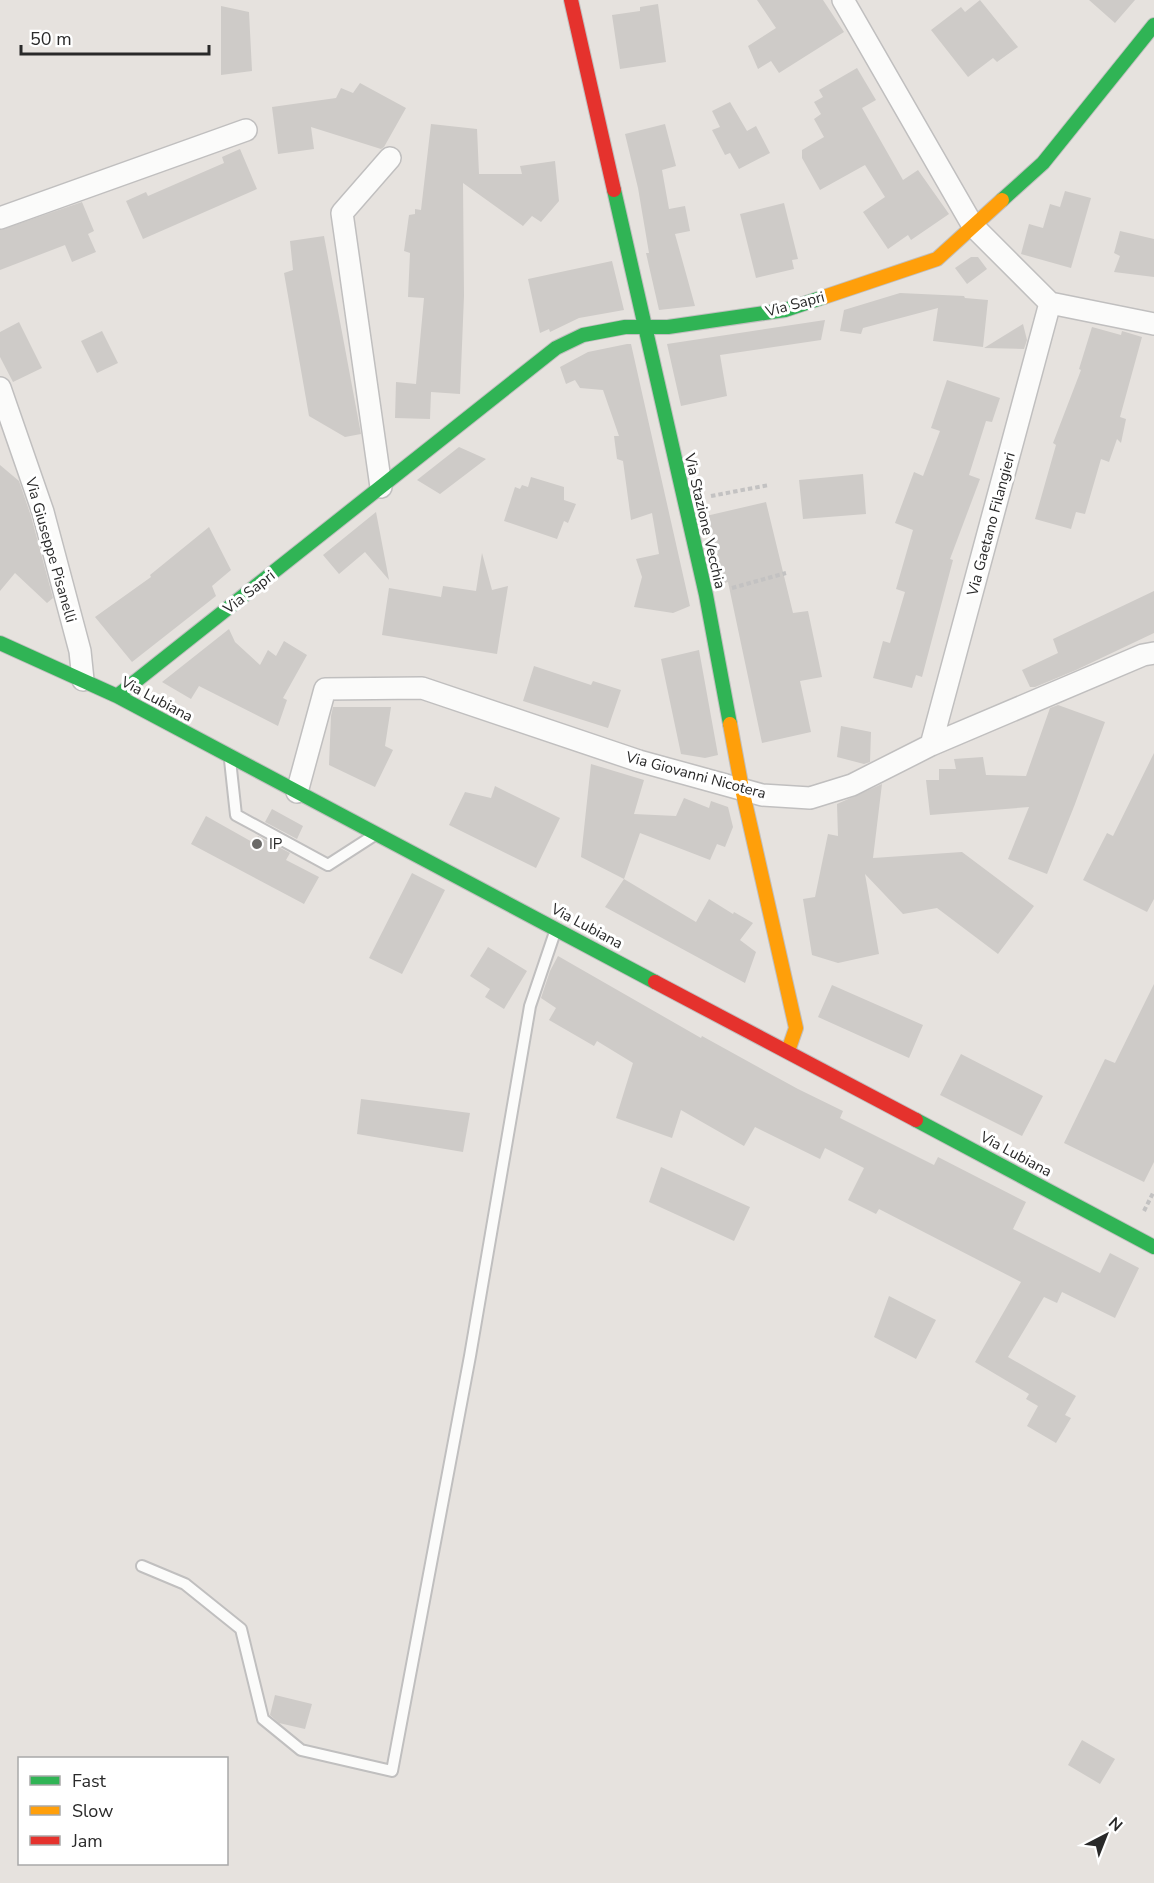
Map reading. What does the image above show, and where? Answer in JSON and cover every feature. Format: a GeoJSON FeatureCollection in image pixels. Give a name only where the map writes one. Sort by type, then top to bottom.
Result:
{"type":"FeatureCollection","features":[{"type":"Feature","properties":{"kind":"street","name":"Via Stazione Vecchia"},"geometry":{"type":"LineString","coordinates":[[571,0],[706,595],[742,789],[796,1028],[788,1051]]}},
{"type":"Feature","properties":{"kind":"street"},"geometry":{"type":"LineString","coordinates":[[843,0],[973,226],[1050,303],[1154,324]]}},
{"type":"Feature","properties":{"kind":"street","name":"Via Sapri"},"geometry":{"type":"LineString","coordinates":[[117,696],[556,348],[583,335],[625,327],[668,327],[785,310],[937,259],[1043,163],[1154,25]]}},
{"type":"Feature","properties":{"kind":"street"},"geometry":{"type":"LineString","coordinates":[[0,218],[246,130]]}},
{"type":"Feature","properties":{"kind":"street"},"geometry":{"type":"LineString","coordinates":[[381,487],[342,213],[390,158]]}},
{"type":"Feature","properties":{"kind":"street","name":"Via Gaetano Filangieri"},"geometry":{"type":"LineString","coordinates":[[931,745],[1050,303]]}},
{"type":"Feature","properties":{"kind":"street","name":"Via Giuseppe Pisanelli"},"geometry":{"type":"LineString","coordinates":[[0,388],[43,512],[80,651],[83,680]]}},
{"type":"Feature","properties":{"kind":"street","name":"Via Lubiana"},"geometry":{"type":"LineString","coordinates":[[0,643],[117,696],[1154,1247]]}},
{"type":"Feature","properties":{"kind":"street","name":"Via Giovanni Nicotera"},"geometry":{"type":"LineString","coordinates":[[297,792],[326,689],[422,688],[639,761],[762,795],[810,798],[852,785],[931,745],[1143,655],[1154,653]]}},
{"type":"Feature","properties":{"kind":"lane"},"geometry":{"type":"LineString","coordinates":[[230,757],[236,815],[328,865],[377,834]]}},
{"type":"Feature","properties":{"kind":"lane"},"geometry":{"type":"LineString","coordinates":[[142,1566],[185,1584],[241,1629],[264,1719],[301,1750],[392,1771],[470,1356],[530,1006],[556,928]]}},
{"type":"Feature","properties":{"kind":"path"},"geometry":{"type":"LineString","coordinates":[[684,501],[769,484]]}},
{"type":"Feature","properties":{"kind":"path"},"geometry":{"type":"LineString","coordinates":[[706,595],[786,573]]}},
{"type":"Feature","properties":{"kind":"path"},"geometry":{"type":"LineString","coordinates":[[1140,1220],[1154,1191]]}},
{"type":"Feature","properties":{"kind":"building"},"geometry":{"type":"Polygon","coordinates":[[[757,0],[823,0],[844,32],[779,73],[771,61],[758,69],[748,46],[776,28],[757,0]]]}},
{"type":"Feature","properties":{"kind":"building"},"geometry":{"type":"Polygon","coordinates":[[[980,0],[1018,47],[997,62],[993,58],[968,77],[931,30],[961,7],[965,12],[980,0]]]}},
{"type":"Feature","properties":{"kind":"building"},"geometry":{"type":"Polygon","coordinates":[[[1089,0],[1135,0],[1115,23],[1089,0]]]}},
{"type":"Feature","properties":{"kind":"building"},"geometry":{"type":"Polygon","coordinates":[[[658,4],[666,62],[620,69],[612,15],[640,11],[640,7],[658,4]]]}},
{"type":"Feature","properties":{"kind":"building"},"geometry":{"type":"Polygon","coordinates":[[[221,6],[249,12],[252,71],[221,75],[221,6]]]}},
{"type":"Feature","properties":{"kind":"building"},"geometry":{"type":"Polygon","coordinates":[[[857,68],[876,100],[862,108],[903,180],[918,170],[949,214],[911,240],[908,235],[888,249],[863,212],[885,197],[865,165],[820,190],[802,158],[802,150],[824,137],[814,119],[821,114],[814,102],[823,97],[819,90],[857,68]]]}},
{"type":"Feature","properties":{"kind":"building"},"geometry":{"type":"Polygon","coordinates":[[[360,83],[406,108],[384,147],[381,149],[311,127],[314,149],[278,154],[272,107],[336,98],[341,88],[353,93],[360,83]]]}},
{"type":"Feature","properties":{"kind":"building"},"geometry":{"type":"Polygon","coordinates":[[[730,102],[747,131],[756,126],[770,153],[739,169],[730,153],[725,155],[712,130],[720,127],[712,111],[730,102]]]}},
{"type":"Feature","properties":{"kind":"building"},"geometry":{"type":"Polygon","coordinates":[[[431,124],[477,129],[479,174],[522,174],[520,166],[555,161],[559,201],[541,222],[532,216],[523,226],[463,183],[464,296],[460,394],[431,392],[430,419],[395,418],[396,382],[416,384],[424,298],[408,297],[410,253],[404,251],[409,215],[415,214],[415,209],[421,210],[431,124]]]}},
{"type":"Feature","properties":{"kind":"building"},"geometry":{"type":"Polygon","coordinates":[[[665,124],[676,166],[662,170],[669,209],[685,206],[690,231],[675,234],[695,306],[659,310],[646,253],[649,253],[638,188],[625,134],[665,124]]]}},
{"type":"Feature","properties":{"kind":"building"},"geometry":{"type":"Polygon","coordinates":[[[240,149],[257,189],[143,239],[126,201],[146,192],[148,196],[224,163],[222,157],[240,149]]]}},
{"type":"Feature","properties":{"kind":"building"},"geometry":{"type":"Polygon","coordinates":[[[1065,191],[1091,198],[1071,268],[1021,254],[1029,224],[1043,228],[1050,204],[1060,207],[1065,191]]]}},
{"type":"Feature","properties":{"kind":"building"},"geometry":{"type":"Polygon","coordinates":[[[82,202],[94,231],[88,234],[96,252],[72,262],[65,245],[0,270],[0,230],[82,202]]]}},
{"type":"Feature","properties":{"kind":"building"},"geometry":{"type":"Polygon","coordinates":[[[784,203],[798,259],[792,260],[794,269],[756,278],[740,214],[784,203]]]}},
{"type":"Feature","properties":{"kind":"building"},"geometry":{"type":"Polygon","coordinates":[[[1120,231],[1154,239],[1154,277],[1114,272],[1120,256],[1114,253],[1120,231]]]}},
{"type":"Feature","properties":{"kind":"building"},"geometry":{"type":"Polygon","coordinates":[[[324,236],[361,434],[345,437],[309,416],[284,273],[293,270],[290,241],[324,236]]]}},
{"type":"Feature","properties":{"kind":"building"},"geometry":{"type":"Polygon","coordinates":[[[971,257],[978,257],[987,269],[967,284],[955,268],[971,257]]]}},
{"type":"Feature","properties":{"kind":"building"},"geometry":{"type":"Polygon","coordinates":[[[612,261],[624,310],[579,318],[550,332],[549,329],[540,333],[528,279],[612,261]]]}},
{"type":"Feature","properties":{"kind":"building"},"geometry":{"type":"Polygon","coordinates":[[[900,293],[964,296],[965,298],[988,300],[983,347],[933,341],[938,308],[863,328],[861,334],[840,331],[844,310],[900,293]]]}},
{"type":"Feature","properties":{"kind":"building"},"geometry":{"type":"Polygon","coordinates":[[[825,320],[821,340],[720,355],[727,396],[681,406],[667,344],[825,320]]]}},
{"type":"Feature","properties":{"kind":"building"},"geometry":{"type":"Polygon","coordinates":[[[19,322],[42,368],[13,382],[0,357],[0,332],[19,322]]]}},
{"type":"Feature","properties":{"kind":"building"},"geometry":{"type":"Polygon","coordinates":[[[1023,324],[1027,340],[1024,349],[984,348],[1023,324]]]}},
{"type":"Feature","properties":{"kind":"building"},"geometry":{"type":"Polygon","coordinates":[[[1092,327],[1121,335],[1122,331],[1142,337],[1120,417],[1126,419],[1121,443],[1117,439],[1109,462],[1101,459],[1085,514],[1076,512],[1071,529],[1035,519],[1056,445],[1053,443],[1081,370],[1079,369],[1092,327]]]}},
{"type":"Feature","properties":{"kind":"building"},"geometry":{"type":"Polygon","coordinates":[[[102,331],[118,363],[97,373],[81,341],[102,331]]]}},
{"type":"Feature","properties":{"kind":"building"},"geometry":{"type":"Polygon","coordinates":[[[631,344],[690,606],[673,613],[634,607],[642,577],[636,559],[659,554],[652,513],[631,520],[623,461],[617,459],[614,436],[619,436],[603,390],[580,388],[575,380],[566,384],[560,367],[588,352],[631,344]]]}},
{"type":"Feature","properties":{"kind":"building"},"geometry":{"type":"Polygon","coordinates":[[[947,380],[1000,398],[992,422],[986,421],[969,475],[980,479],[950,559],[953,560],[922,677],[916,675],[912,688],[873,678],[883,641],[890,643],[905,592],[896,589],[913,530],[895,523],[914,472],[923,476],[940,431],[931,428],[947,380]]]}},
{"type":"Feature","properties":{"kind":"building"},"geometry":{"type":"Polygon","coordinates":[[[459,447],[486,459],[440,494],[417,480],[459,447]]]}},
{"type":"Feature","properties":{"kind":"building"},"geometry":{"type":"Polygon","coordinates":[[[0,465],[19,481],[31,516],[53,598],[47,603],[15,573],[0,591],[0,465]]]}},
{"type":"Feature","properties":{"kind":"building"},"geometry":{"type":"Polygon","coordinates":[[[863,474],[866,514],[803,519],[799,480],[863,474]]]}},
{"type":"Feature","properties":{"kind":"building"},"geometry":{"type":"Polygon","coordinates":[[[531,477],[564,487],[564,500],[576,504],[568,523],[564,521],[557,539],[504,521],[515,487],[520,489],[522,485],[528,487],[531,477]]]}},
{"type":"Feature","properties":{"kind":"building"},"geometry":{"type":"Polygon","coordinates":[[[766,502],[793,613],[808,611],[822,677],[800,681],[811,732],[762,743],[728,582],[721,584],[706,516],[766,502]]]}},
{"type":"Feature","properties":{"kind":"building"},"geometry":{"type":"Polygon","coordinates":[[[376,512],[389,580],[365,552],[339,574],[323,555],[376,512]]]}},
{"type":"Feature","properties":{"kind":"building"},"geometry":{"type":"Polygon","coordinates":[[[209,527],[231,570],[212,586],[216,596],[132,662],[95,617],[151,577],[150,575],[209,527]]]}},
{"type":"Feature","properties":{"kind":"building"},"geometry":{"type":"Polygon","coordinates":[[[482,553],[492,590],[508,586],[497,654],[382,635],[389,588],[441,597],[443,586],[476,591],[482,553]]]}},
{"type":"Feature","properties":{"kind":"building"},"geometry":{"type":"Polygon","coordinates":[[[1154,591],[1154,633],[1076,670],[1030,687],[1022,670],[1058,653],[1053,639],[1154,591]]]}},
{"type":"Feature","properties":{"kind":"building"},"geometry":{"type":"Polygon","coordinates":[[[229,629],[235,642],[260,665],[268,650],[276,656],[284,641],[307,655],[283,698],[287,700],[278,726],[199,686],[191,699],[162,682],[229,629]]]}},
{"type":"Feature","properties":{"kind":"building"},"geometry":{"type":"Polygon","coordinates":[[[699,650],[718,755],[705,758],[681,754],[661,659],[699,650]]]}},
{"type":"Feature","properties":{"kind":"building"},"geometry":{"type":"Polygon","coordinates":[[[534,666],[591,685],[593,681],[621,690],[608,728],[523,701],[534,666]]]}},
{"type":"Feature","properties":{"kind":"building"},"geometry":{"type":"Polygon","coordinates":[[[1058,705],[1105,722],[1047,874],[1008,859],[1029,807],[930,815],[926,780],[939,780],[939,769],[956,769],[954,759],[983,757],[986,775],[1026,776],[1050,708],[1058,705]]]}},
{"type":"Feature","properties":{"kind":"building"},"geometry":{"type":"Polygon","coordinates":[[[333,707],[391,707],[385,746],[393,750],[375,787],[329,765],[333,707]]]}},
{"type":"Feature","properties":{"kind":"building"},"geometry":{"type":"Polygon","coordinates":[[[841,726],[871,732],[870,762],[864,764],[837,757],[841,726]]]}},
{"type":"Feature","properties":{"kind":"building"},"geometry":{"type":"Polygon","coordinates":[[[1154,753],[1154,899],[1147,912],[1083,880],[1107,833],[1113,836],[1154,753]]]}},
{"type":"Feature","properties":{"kind":"building"},"geometry":{"type":"Polygon","coordinates":[[[591,764],[644,780],[634,814],[676,816],[684,798],[709,808],[711,801],[728,807],[733,827],[725,847],[717,844],[710,860],[640,833],[624,879],[581,857],[591,764]]]}},
{"type":"Feature","properties":{"kind":"building"},"geometry":{"type":"Polygon","coordinates":[[[882,784],[873,858],[962,852],[1034,906],[998,954],[937,908],[903,914],[865,874],[879,954],[838,963],[812,955],[803,899],[815,897],[828,834],[838,836],[837,804],[882,784]]]}},
{"type":"Feature","properties":{"kind":"building"},"geometry":{"type":"Polygon","coordinates":[[[495,786],[560,818],[536,868],[449,825],[465,792],[491,798],[495,786]]]}},
{"type":"Feature","properties":{"kind":"building"},"geometry":{"type":"Polygon","coordinates":[[[272,809],[303,826],[297,839],[265,822],[272,809]]]}},
{"type":"Feature","properties":{"kind":"building"},"geometry":{"type":"Polygon","coordinates":[[[206,816],[254,843],[258,836],[290,853],[286,860],[319,877],[304,904],[191,844],[206,816]]]}},
{"type":"Feature","properties":{"kind":"building"},"geometry":{"type":"Polygon","coordinates":[[[412,873],[445,890],[402,974],[369,958],[412,873]]]}},
{"type":"Feature","properties":{"kind":"building"},"geometry":{"type":"Polygon","coordinates":[[[624,879],[696,922],[709,899],[753,923],[740,940],[756,952],[745,983],[605,907],[624,879]]]}},
{"type":"Feature","properties":{"kind":"building"},"geometry":{"type":"Polygon","coordinates":[[[488,947],[527,971],[504,1009],[485,997],[490,989],[470,976],[488,947]]]}},
{"type":"Feature","properties":{"kind":"building"},"geometry":{"type":"Polygon","coordinates":[[[558,956],[701,1038],[702,1036],[843,1111],[840,1118],[934,1165],[938,1157],[1026,1202],[1013,1229],[1100,1273],[1110,1253],[1139,1268],[1115,1318],[1062,1292],[1057,1303],[1044,1297],[1008,1357],[1076,1396],[1065,1415],[1071,1418],[1056,1443],[1027,1426],[1038,1406],[1026,1399],[1029,1394],[975,1362],[1021,1282],[879,1209],[876,1214],[848,1200],[864,1168],[825,1148],[820,1159],[755,1127],[744,1146],[681,1110],[672,1138],[616,1118],[633,1063],[597,1041],[594,1046],[549,1020],[556,1008],[541,998],[558,956]]]}},
{"type":"Feature","properties":{"kind":"building"},"geometry":{"type":"Polygon","coordinates":[[[1154,984],[1154,1162],[1144,1182],[1064,1143],[1105,1059],[1115,1063],[1154,984]]]}},
{"type":"Feature","properties":{"kind":"building"},"geometry":{"type":"Polygon","coordinates":[[[832,985],[923,1025],[909,1058],[818,1017],[832,985]]]}},
{"type":"Feature","properties":{"kind":"building"},"geometry":{"type":"Polygon","coordinates":[[[961,1054],[1043,1096],[1022,1136],[940,1095],[961,1054]]]}},
{"type":"Feature","properties":{"kind":"building"},"geometry":{"type":"Polygon","coordinates":[[[361,1099],[470,1113],[463,1152],[357,1134],[361,1099]]]}},
{"type":"Feature","properties":{"kind":"building"},"geometry":{"type":"Polygon","coordinates":[[[661,1167],[750,1207],[734,1241],[649,1202],[661,1167]]]}},
{"type":"Feature","properties":{"kind":"building"},"geometry":{"type":"Polygon","coordinates":[[[889,1296],[936,1320],[916,1359],[874,1337],[889,1296]]]}},
{"type":"Feature","properties":{"kind":"building"},"geometry":{"type":"Polygon","coordinates":[[[275,1695],[312,1704],[305,1729],[279,1723],[270,1715],[275,1695]]]}},
{"type":"Feature","properties":{"kind":"building"},"geometry":{"type":"Polygon","coordinates":[[[1082,1740],[1115,1759],[1100,1784],[1068,1765],[1082,1740]]]}},
{"type":"Feature","properties":{"kind":"traffic: fast"},"geometry":{"type":"LineString","coordinates":[[1002,200],[1043,163],[1154,25]]}},
{"type":"Feature","properties":{"kind":"traffic: fast"},"geometry":{"type":"LineString","coordinates":[[614,190],[706,595],[730,724]]}},
{"type":"Feature","properties":{"kind":"traffic: fast"},"geometry":{"type":"LineString","coordinates":[[117,696],[556,348],[583,335],[625,327],[668,327],[785,310],[824,297]]}},
{"type":"Feature","properties":{"kind":"traffic: fast"},"geometry":{"type":"LineString","coordinates":[[0,643],[117,696],[655,982]]}},
{"type":"Feature","properties":{"kind":"traffic: fast"},"geometry":{"type":"LineString","coordinates":[[916,1120],[1154,1247]]}},
{"type":"Feature","properties":{"kind":"traffic: slow"},"geometry":{"type":"LineString","coordinates":[[824,297],[937,259],[1002,200]]}},
{"type":"Feature","properties":{"kind":"traffic: slow"},"geometry":{"type":"LineString","coordinates":[[730,724],[742,789],[796,1028],[788,1051]]}},
{"type":"Feature","properties":{"kind":"traffic: jam"},"geometry":{"type":"LineString","coordinates":[[571,0],[614,190]]}},
{"type":"Feature","properties":{"kind":"traffic: jam"},"geometry":{"type":"LineString","coordinates":[[655,982],[916,1120]]}},
{"type":"Feature","properties":{"kind":"place","name":"IP"},"geometry":{"type":"Point","coordinates":[257,844]}}]}
